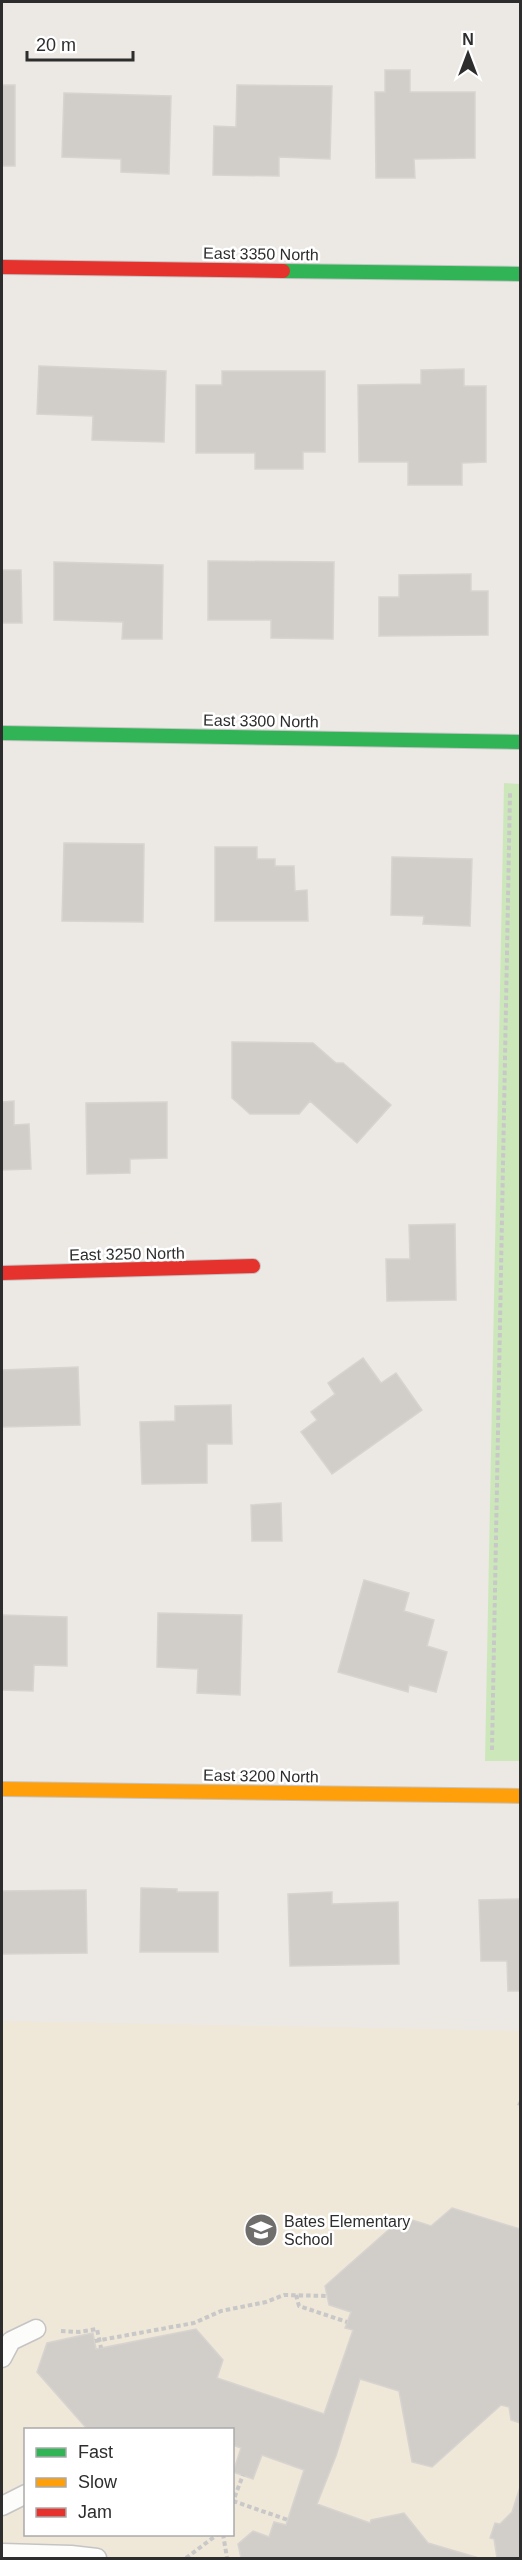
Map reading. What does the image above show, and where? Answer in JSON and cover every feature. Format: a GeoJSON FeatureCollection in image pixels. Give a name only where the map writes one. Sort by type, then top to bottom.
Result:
{"type":"FeatureCollection","features":[{"type":"Feature","properties":{"kind":"street","name":"East 3350 North"},"geometry":{"type":"LineString","coordinates":[[2,267],[520,274]]}},
{"type":"Feature","properties":{"kind":"street","name":"East 3300 North"},"geometry":{"type":"LineString","coordinates":[[2,733],[520,742]]}},
{"type":"Feature","properties":{"kind":"street","name":"East 3250 North"},"geometry":{"type":"LineString","coordinates":[[2,1273],[253,1266]]}},
{"type":"Feature","properties":{"kind":"street","name":"East 3200 North"},"geometry":{"type":"LineString","coordinates":[[2,1789],[520,1796]]}},
{"type":"Feature","properties":{"kind":"lane"},"geometry":{"type":"LineString","coordinates":[[2,2358],[11,2341],[36,2329]]}},
{"type":"Feature","properties":{"kind":"lane"},"geometry":{"type":"LineString","coordinates":[[2,2506],[24,2495]]}},
{"type":"Feature","properties":{"kind":"lane"},"geometry":{"type":"LineString","coordinates":[[2,2553],[70,2554],[98,2559]]}},
{"type":"Feature","properties":{"kind":"path"},"geometry":{"type":"LineString","coordinates":[[492,1750],[510,793]]}},
{"type":"Feature","properties":{"kind":"path"},"geometry":{"type":"LineString","coordinates":[[97,2340],[194,2323],[220,2311],[266,2302],[284,2295],[327,2296]]}},
{"type":"Feature","properties":{"kind":"path"},"geometry":{"type":"LineString","coordinates":[[296,2295],[299,2306],[347,2322]]}},
{"type":"Feature","properties":{"kind":"path"},"geometry":{"type":"LineString","coordinates":[[36,2329],[80,2332],[97,2329],[97,2340],[101,2348]]}},
{"type":"Feature","properties":{"kind":"path"},"geometry":{"type":"LineString","coordinates":[[234,2500],[243,2475]]}},
{"type":"Feature","properties":{"kind":"path"},"geometry":{"type":"LineString","coordinates":[[234,2503],[288,2520]]}},
{"type":"Feature","properties":{"kind":"path"},"geometry":{"type":"LineString","coordinates":[[186,2559],[217,2536]]}},
{"type":"Feature","properties":{"kind":"path"},"geometry":{"type":"LineString","coordinates":[[223,2536],[227,2559]]}},
{"type":"Feature","properties":{"kind":"shaded area","name":"Bates Elementary School"},"geometry":{"type":"Polygon","coordinates":[[[2,2021],[520,2031],[520,2558],[2,2558],[2,2021]]]}},
{"type":"Feature","properties":{"kind":"green space"},"geometry":{"type":"Polygon","coordinates":[[[504,783],[520,784],[520,1761],[485,1761],[504,783]]]}},
{"type":"Feature","properties":{"kind":"building"},"geometry":{"type":"Polygon","coordinates":[[[385,70],[410,70],[410,92],[475,92],[475,158],[414,159],[415,178],[376,178],[375,92],[385,92],[385,70]]]}},
{"type":"Feature","properties":{"kind":"building"},"geometry":{"type":"Polygon","coordinates":[[[2,85],[15,85],[15,166],[2,166],[2,85]]]}},
{"type":"Feature","properties":{"kind":"building"},"geometry":{"type":"Polygon","coordinates":[[[237,85],[332,86],[330,159],[279,157],[279,176],[213,175],[214,126],[236,127],[237,85]]]}},
{"type":"Feature","properties":{"kind":"building"},"geometry":{"type":"Polygon","coordinates":[[[64,93],[171,96],[169,174],[121,172],[121,159],[62,157],[64,93]]]}},
{"type":"Feature","properties":{"kind":"building"},"geometry":{"type":"Polygon","coordinates":[[[39,366],[166,371],[164,442],[92,440],[93,416],[37,414],[39,366]]]}},
{"type":"Feature","properties":{"kind":"building"},"geometry":{"type":"Polygon","coordinates":[[[464,369],[464,386],[486,386],[486,462],[462,463],[462,485],[408,485],[408,462],[359,462],[358,385],[421,384],[421,370],[464,369]]]}},
{"type":"Feature","properties":{"kind":"building"},"geometry":{"type":"Polygon","coordinates":[[[222,371],[325,371],[325,452],[303,452],[303,469],[255,469],[255,453],[196,453],[196,385],[222,385],[222,371]]]}},
{"type":"Feature","properties":{"kind":"building"},"geometry":{"type":"Polygon","coordinates":[[[208,561],[334,562],[333,639],[271,638],[271,620],[208,620],[208,561]]]}},
{"type":"Feature","properties":{"kind":"building"},"geometry":{"type":"Polygon","coordinates":[[[54,562],[163,565],[162,639],[122,639],[123,622],[54,620],[54,562]]]}},
{"type":"Feature","properties":{"kind":"building"},"geometry":{"type":"Polygon","coordinates":[[[2,570],[21,570],[22,623],[2,623],[2,570]]]}},
{"type":"Feature","properties":{"kind":"building"},"geometry":{"type":"Polygon","coordinates":[[[471,574],[471,591],[488,591],[488,635],[379,636],[379,597],[399,597],[399,575],[471,574]]]}},
{"type":"Feature","properties":{"kind":"building"},"geometry":{"type":"Polygon","coordinates":[[[64,843],[144,844],[143,922],[62,921],[64,843]]]}},
{"type":"Feature","properties":{"kind":"building"},"geometry":{"type":"Polygon","coordinates":[[[215,847],[257,847],[257,859],[275,859],[275,866],[294,866],[295,891],[307,890],[308,921],[215,921],[215,847]]]}},
{"type":"Feature","properties":{"kind":"building"},"geometry":{"type":"Polygon","coordinates":[[[392,857],[472,859],[470,926],[423,924],[424,916],[391,915],[392,857]]]}},
{"type":"Feature","properties":{"kind":"building"},"geometry":{"type":"Polygon","coordinates":[[[232,1042],[313,1043],[336,1063],[343,1063],[391,1105],[357,1143],[310,1101],[299,1114],[250,1114],[232,1098],[232,1042]]]}},
{"type":"Feature","properties":{"kind":"building"},"geometry":{"type":"Polygon","coordinates":[[[14,1101],[14,1125],[29,1124],[31,1169],[2,1170],[2,1102],[14,1101]]]}},
{"type":"Feature","properties":{"kind":"building"},"geometry":{"type":"Polygon","coordinates":[[[167,1102],[167,1158],[130,1159],[130,1173],[87,1174],[86,1103],[167,1102]]]}},
{"type":"Feature","properties":{"kind":"building"},"geometry":{"type":"Polygon","coordinates":[[[455,1224],[456,1300],[387,1301],[386,1259],[410,1259],[409,1225],[455,1224]]]}},
{"type":"Feature","properties":{"kind":"building"},"geometry":{"type":"Polygon","coordinates":[[[363,1358],[381,1383],[396,1373],[422,1410],[332,1474],[301,1432],[317,1420],[311,1412],[335,1394],[328,1383],[363,1358]]]}},
{"type":"Feature","properties":{"kind":"building"},"geometry":{"type":"Polygon","coordinates":[[[78,1367],[80,1425],[2,1427],[2,1370],[78,1367]]]}},
{"type":"Feature","properties":{"kind":"building"},"geometry":{"type":"Polygon","coordinates":[[[231,1405],[232,1444],[207,1444],[207,1483],[142,1484],[140,1422],[175,1421],[175,1406],[231,1405]]]}},
{"type":"Feature","properties":{"kind":"building"},"geometry":{"type":"Polygon","coordinates":[[[281,1503],[282,1541],[252,1541],[251,1505],[281,1503]]]}},
{"type":"Feature","properties":{"kind":"building"},"geometry":{"type":"Polygon","coordinates":[[[364,1580],[409,1593],[404,1611],[434,1620],[427,1646],[447,1652],[436,1692],[409,1685],[408,1692],[338,1672],[364,1580]]]}},
{"type":"Feature","properties":{"kind":"building"},"geometry":{"type":"Polygon","coordinates":[[[158,1613],[242,1615],[240,1695],[197,1693],[198,1669],[157,1667],[158,1613]]]}},
{"type":"Feature","properties":{"kind":"building"},"geometry":{"type":"Polygon","coordinates":[[[2,1615],[67,1617],[67,1666],[34,1665],[33,1691],[2,1690],[2,1615]]]}},
{"type":"Feature","properties":{"kind":"building"},"geometry":{"type":"Polygon","coordinates":[[[141,1888],[177,1889],[177,1892],[218,1892],[218,1952],[140,1952],[141,1888]]]}},
{"type":"Feature","properties":{"kind":"building"},"geometry":{"type":"Polygon","coordinates":[[[86,1890],[87,1953],[2,1954],[2,1891],[86,1890]]]}},
{"type":"Feature","properties":{"kind":"building"},"geometry":{"type":"Polygon","coordinates":[[[332,1892],[332,1904],[398,1902],[399,1964],[290,1966],[288,1894],[332,1892]]]}},
{"type":"Feature","properties":{"kind":"building"},"geometry":{"type":"Polygon","coordinates":[[[520,1899],[520,1991],[508,1991],[507,1961],[481,1961],[479,1900],[520,1899]]]}},
{"type":"Feature","properties":{"kind":"building"},"geometry":{"type":"Polygon","coordinates":[[[452,2208],[520,2229],[520,2423],[511,2420],[509,2407],[501,2405],[432,2467],[412,2462],[399,2391],[360,2379],[336,2456],[317,2504],[370,2523],[371,2520],[404,2513],[428,2543],[479,2558],[241,2558],[238,2544],[253,2531],[269,2537],[274,2522],[286,2525],[304,2470],[262,2455],[253,2479],[234,2472],[241,2448],[234,2446],[234,2428],[86,2428],[37,2372],[47,2343],[93,2333],[96,2349],[196,2329],[223,2360],[217,2378],[324,2414],[353,2330],[345,2328],[351,2312],[329,2305],[325,2286],[403,2217],[431,2226],[452,2208]]]}},
{"type":"Feature","properties":{"kind":"building"},"geometry":{"type":"Polygon","coordinates":[[[520,2487],[520,2558],[497,2558],[494,2539],[490,2538],[495,2523],[500,2524],[512,2512],[520,2487]]]}},
{"type":"Feature","properties":{"kind":"traffic: fast"},"geometry":{"type":"LineString","coordinates":[[283,271],[520,274]]}},
{"type":"Feature","properties":{"kind":"traffic: fast"},"geometry":{"type":"LineString","coordinates":[[2,733],[520,742]]}},
{"type":"Feature","properties":{"kind":"traffic: slow"},"geometry":{"type":"LineString","coordinates":[[2,1789],[520,1796]]}},
{"type":"Feature","properties":{"kind":"traffic: jam"},"geometry":{"type":"LineString","coordinates":[[2,267],[283,271]]}},
{"type":"Feature","properties":{"kind":"traffic: jam"},"geometry":{"type":"LineString","coordinates":[[2,1273],[253,1266]]}},
{"type":"Feature","properties":{"kind":"place","name":"Bates Elementary School"},"geometry":{"type":"Point","coordinates":[261,2230]}}]}
